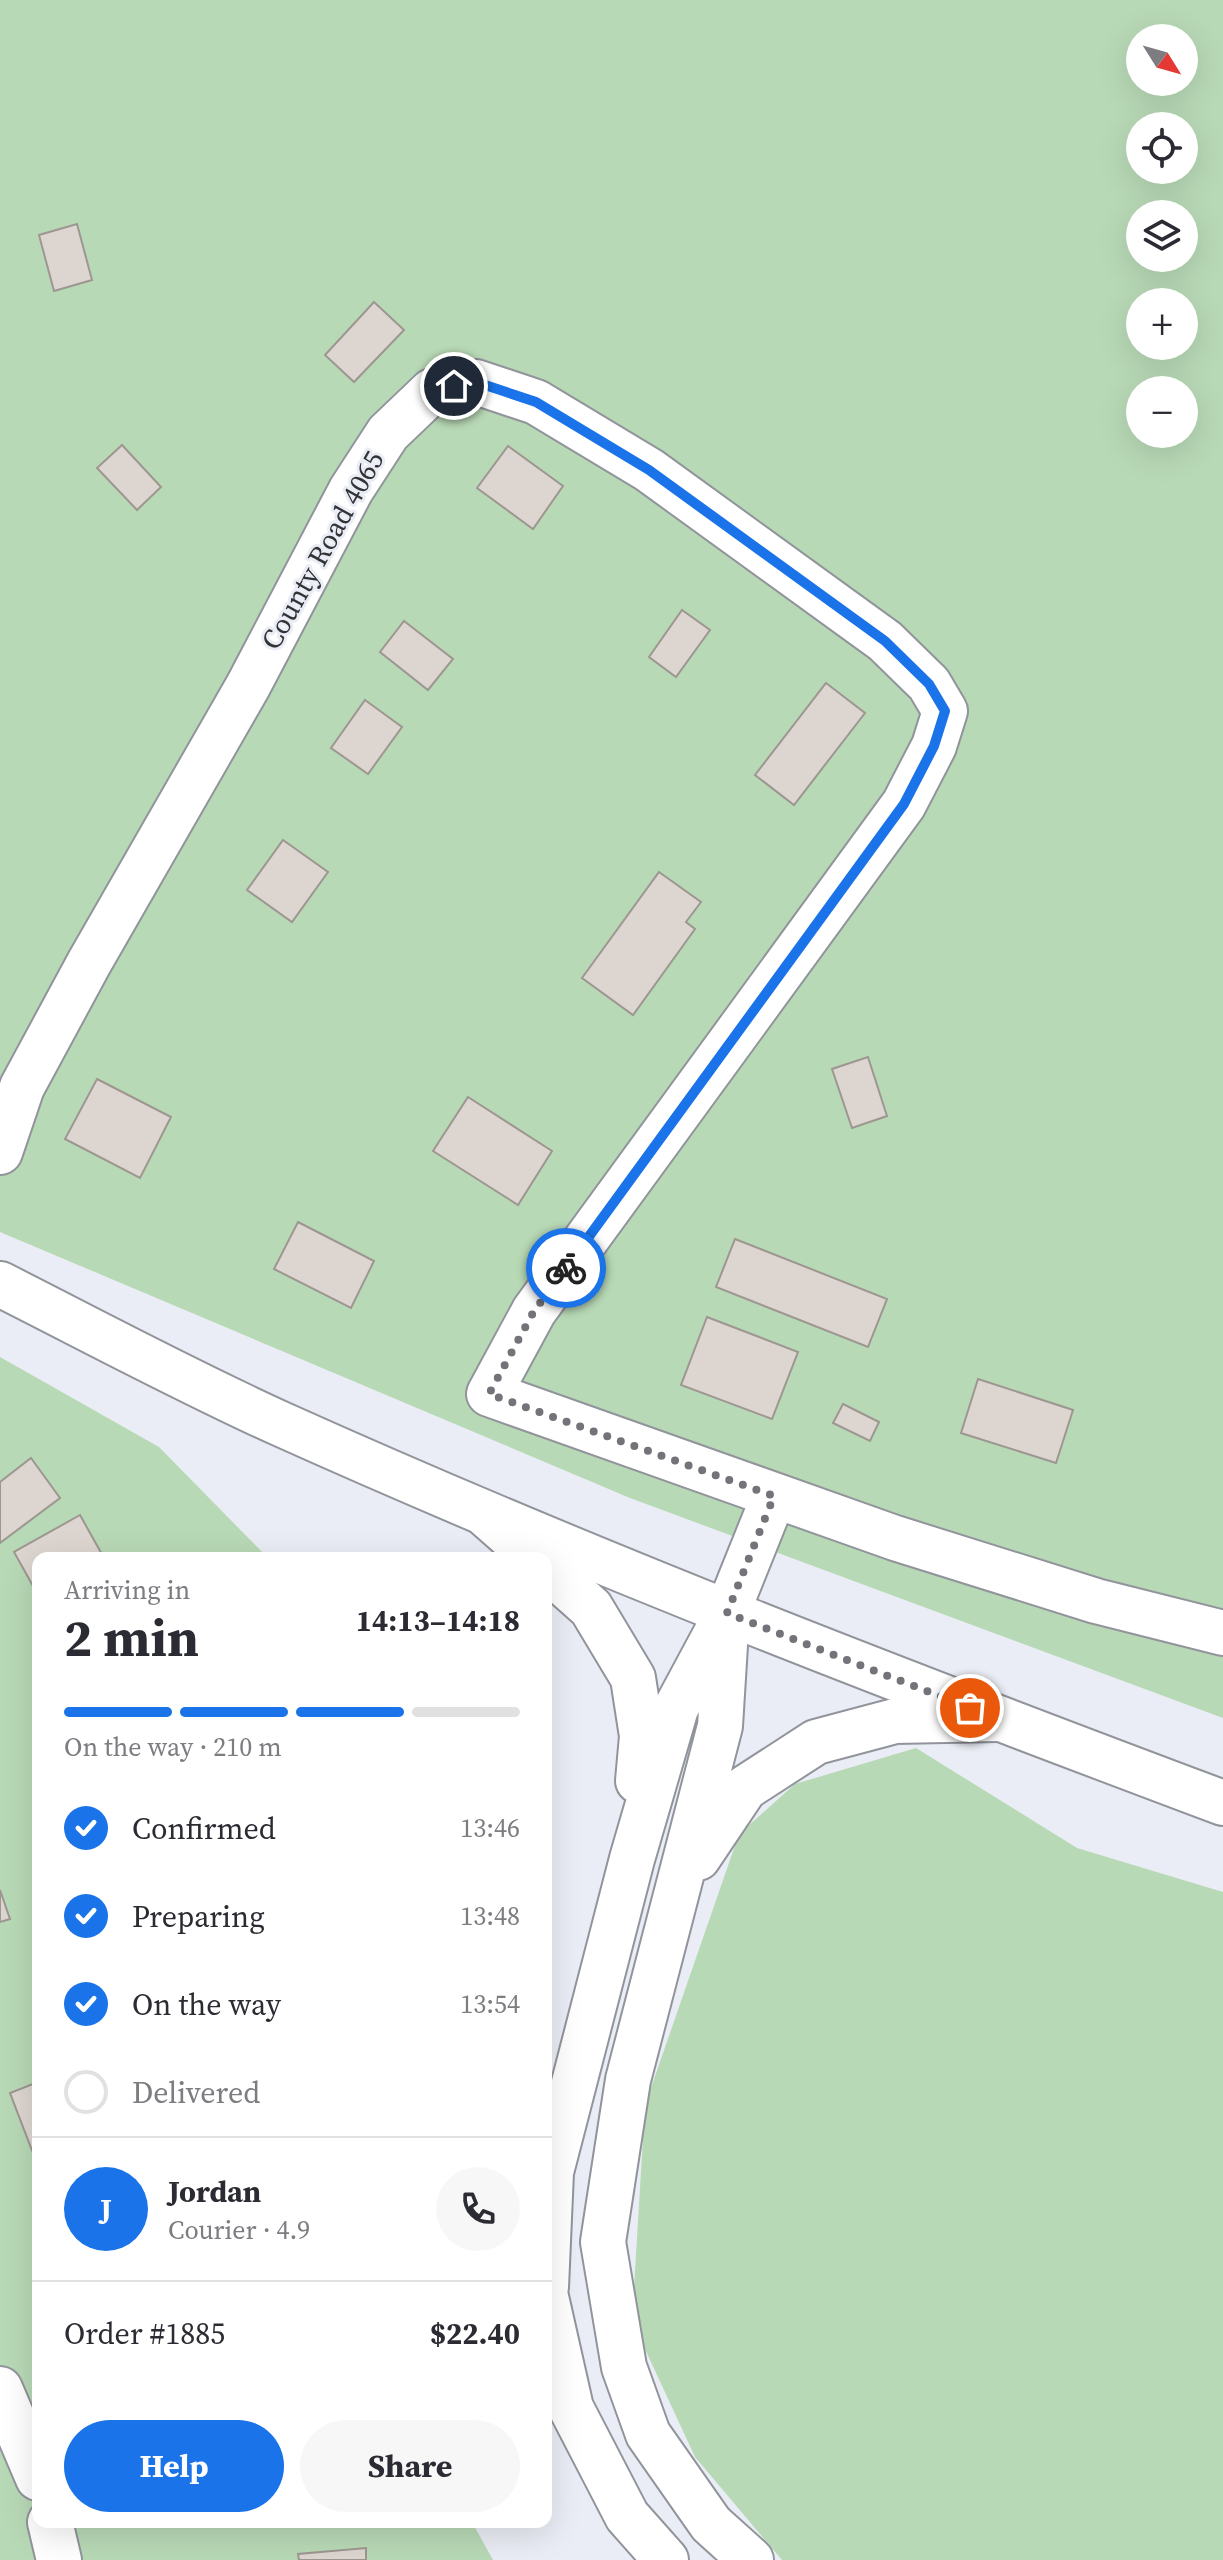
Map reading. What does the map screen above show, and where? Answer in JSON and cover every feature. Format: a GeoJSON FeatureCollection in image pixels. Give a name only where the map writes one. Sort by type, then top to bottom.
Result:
{"type":"FeatureCollection","features":[{"type":"Feature","properties":{"kind":"main road","name":"County Road 4065"},"geometry":{"type":"LineString","coordinates":[[0,1152],[22,1087],[37,1059],[248,686],[351,490],[388,433],[432,391],[476,382],[536,402],[649,470],[885,641],[929,684],[945,711],[934,746],[904,804],[534,1311],[489,1394],[774,1496]]}},
{"type":"Feature","properties":{"kind":"main road"},"geometry":{"type":"LineString","coordinates":[[0,1284],[278,1422],[485,1514],[727,1613],[1223,1803]]}},
{"type":"Feature","properties":{"kind":"main road"},"geometry":{"type":"LineString","coordinates":[[552,2168],[632,1859],[676,1708],[727,1613],[774,1496],[895,1538],[1096,1601],[1223,1633]]}},
{"type":"Feature","properties":{"kind":"main road"},"geometry":{"type":"LineString","coordinates":[[485,1514],[528,1552]]}},
{"type":"Feature","properties":{"kind":"main road"},"geometry":{"type":"LineString","coordinates":[[552,1573],[591,1608],[633,1678],[642,1736],[632,1859]]}},
{"type":"Feature","properties":{"kind":"main road"},"geometry":{"type":"LineString","coordinates":[[727,1613],[720,1726],[628,2080],[603,2242],[624,2367],[648,2434],[711,2524],[751,2560]]}},
{"type":"Feature","properties":{"kind":"main road"},"geometry":{"type":"LineString","coordinates":[[679,1887],[745,1788],[816,1742],[895,1721],[998,1719]]}},
{"type":"Feature","properties":{"kind":"main road"},"geometry":{"type":"LineString","coordinates":[[552,2324],[571,2408],[627,2516],[666,2560]]}},
{"type":"Feature","properties":{"kind":"main road"},"geometry":{"type":"LineString","coordinates":[[0,2389],[32,2464]]}},
{"type":"Feature","properties":{"kind":"main road"},"geometry":{"type":"LineString","coordinates":[[51,2528],[59,2560]]}},
{"type":"Feature","properties":{"kind":"green space"},"geometry":{"type":"Polygon","coordinates":[[[0,0],[1223,0],[1223,1718],[630,1498],[0,1232],[0,0]]]}},
{"type":"Feature","properties":{"kind":"green space"},"geometry":{"type":"Polygon","coordinates":[[[0,1357],[159,1447],[262,1552],[32,1552],[32,2528],[475,2528],[493,2560],[0,2560],[0,1357]]]}},
{"type":"Feature","properties":{"kind":"green space"},"geometry":{"type":"Polygon","coordinates":[[[916,1748],[1077,1848],[1223,1892],[1223,2560],[782,2560],[695,2457],[632,2321],[645,2105],[739,1834],[795,1784],[916,1748]]]}},
{"type":"Feature","properties":{"kind":"building"},"geometry":{"type":"Polygon","coordinates":[[[77,224],[92,280],[54,291],[39,235],[77,224]]]}},
{"type":"Feature","properties":{"kind":"building"},"geometry":{"type":"Polygon","coordinates":[[[374,302],[404,330],[354,382],[325,355],[374,302]]]}},
{"type":"Feature","properties":{"kind":"building"},"geometry":{"type":"Polygon","coordinates":[[[122,445],[161,487],[137,510],[97,468],[122,445]]]}},
{"type":"Feature","properties":{"kind":"building"},"geometry":{"type":"Polygon","coordinates":[[[508,446],[563,486],[533,529],[477,488],[508,446]]]}},
{"type":"Feature","properties":{"kind":"building"},"geometry":{"type":"Polygon","coordinates":[[[682,610],[710,630],[676,677],[649,657],[682,610]]]}},
{"type":"Feature","properties":{"kind":"building"},"geometry":{"type":"Polygon","coordinates":[[[404,621],[453,659],[428,690],[380,652],[404,621]]]}},
{"type":"Feature","properties":{"kind":"building"},"geometry":{"type":"Polygon","coordinates":[[[826,683],[865,713],[794,805],[755,775],[826,683]]]}},
{"type":"Feature","properties":{"kind":"building"},"geometry":{"type":"Polygon","coordinates":[[[365,700],[402,727],[368,774],[331,748],[365,700]]]}},
{"type":"Feature","properties":{"kind":"building"},"geometry":{"type":"Polygon","coordinates":[[[283,840],[328,872],[292,922],[247,890],[283,840]]]}},
{"type":"Feature","properties":{"kind":"building"},"geometry":{"type":"Polygon","coordinates":[[[659,872],[701,902],[686,922],[695,929],[633,1015],[582,978],[659,872]]]}},
{"type":"Feature","properties":{"kind":"building"},"geometry":{"type":"Polygon","coordinates":[[[868,1057],[887,1116],[852,1128],[832,1069],[868,1057]]]}},
{"type":"Feature","properties":{"kind":"building"},"geometry":{"type":"Polygon","coordinates":[[[97,1079],[171,1117],[140,1178],[65,1139],[97,1079]]]}},
{"type":"Feature","properties":{"kind":"building"},"geometry":{"type":"Polygon","coordinates":[[[468,1097],[552,1151],[518,1205],[433,1151],[468,1097]]]}},
{"type":"Feature","properties":{"kind":"building"},"geometry":{"type":"Polygon","coordinates":[[[298,1222],[374,1261],[351,1308],[274,1269],[298,1222]]]}},
{"type":"Feature","properties":{"kind":"building"},"geometry":{"type":"Polygon","coordinates":[[[735,1239],[887,1299],[868,1347],[716,1287],[735,1239]]]}},
{"type":"Feature","properties":{"kind":"building"},"geometry":{"type":"Polygon","coordinates":[[[707,1317],[798,1352],[772,1419],[681,1385],[707,1317]]]}},
{"type":"Feature","properties":{"kind":"building"},"geometry":{"type":"Polygon","coordinates":[[[978,1379],[1073,1410],[1056,1463],[961,1433],[978,1379]]]}},
{"type":"Feature","properties":{"kind":"building"},"geometry":{"type":"Polygon","coordinates":[[[843,1404],[879,1422],[870,1441],[833,1423],[843,1404]]]}},
{"type":"Feature","properties":{"kind":"building"},"geometry":{"type":"Polygon","coordinates":[[[31,1458],[60,1498],[0,1543],[0,1482],[31,1458]]]}},
{"type":"Feature","properties":{"kind":"building"},"geometry":{"type":"Polygon","coordinates":[[[80,1515],[101,1552],[32,1552],[32,1584],[14,1552],[80,1515]]]}},
{"type":"Feature","properties":{"kind":"building"},"geometry":{"type":"Polygon","coordinates":[[[0,1890],[10,1919],[0,1922],[0,1890]]]}},
{"type":"Feature","properties":{"kind":"building"},"geometry":{"type":"Polygon","coordinates":[[[32,2084],[32,2150],[10,2093],[32,2084]]]}},
{"type":"Feature","properties":{"kind":"building"},"geometry":{"type":"Polygon","coordinates":[[[366,2548],[366,2560],[299,2560],[298,2554],[366,2548]]]}},
{"type":"Feature","properties":{"kind":"way so far"},"geometry":{"type":"LineString","coordinates":[[566,1268],[534,1311],[489,1394],[774,1496],[727,1613],[970,1708]]}},
{"type":"Feature","properties":{"kind":"route"},"geometry":{"type":"LineString","coordinates":[[454,386],[476,382],[536,402],[649,470],[885,641],[929,684],[945,711],[934,746],[904,804],[566,1268]]}}]}
